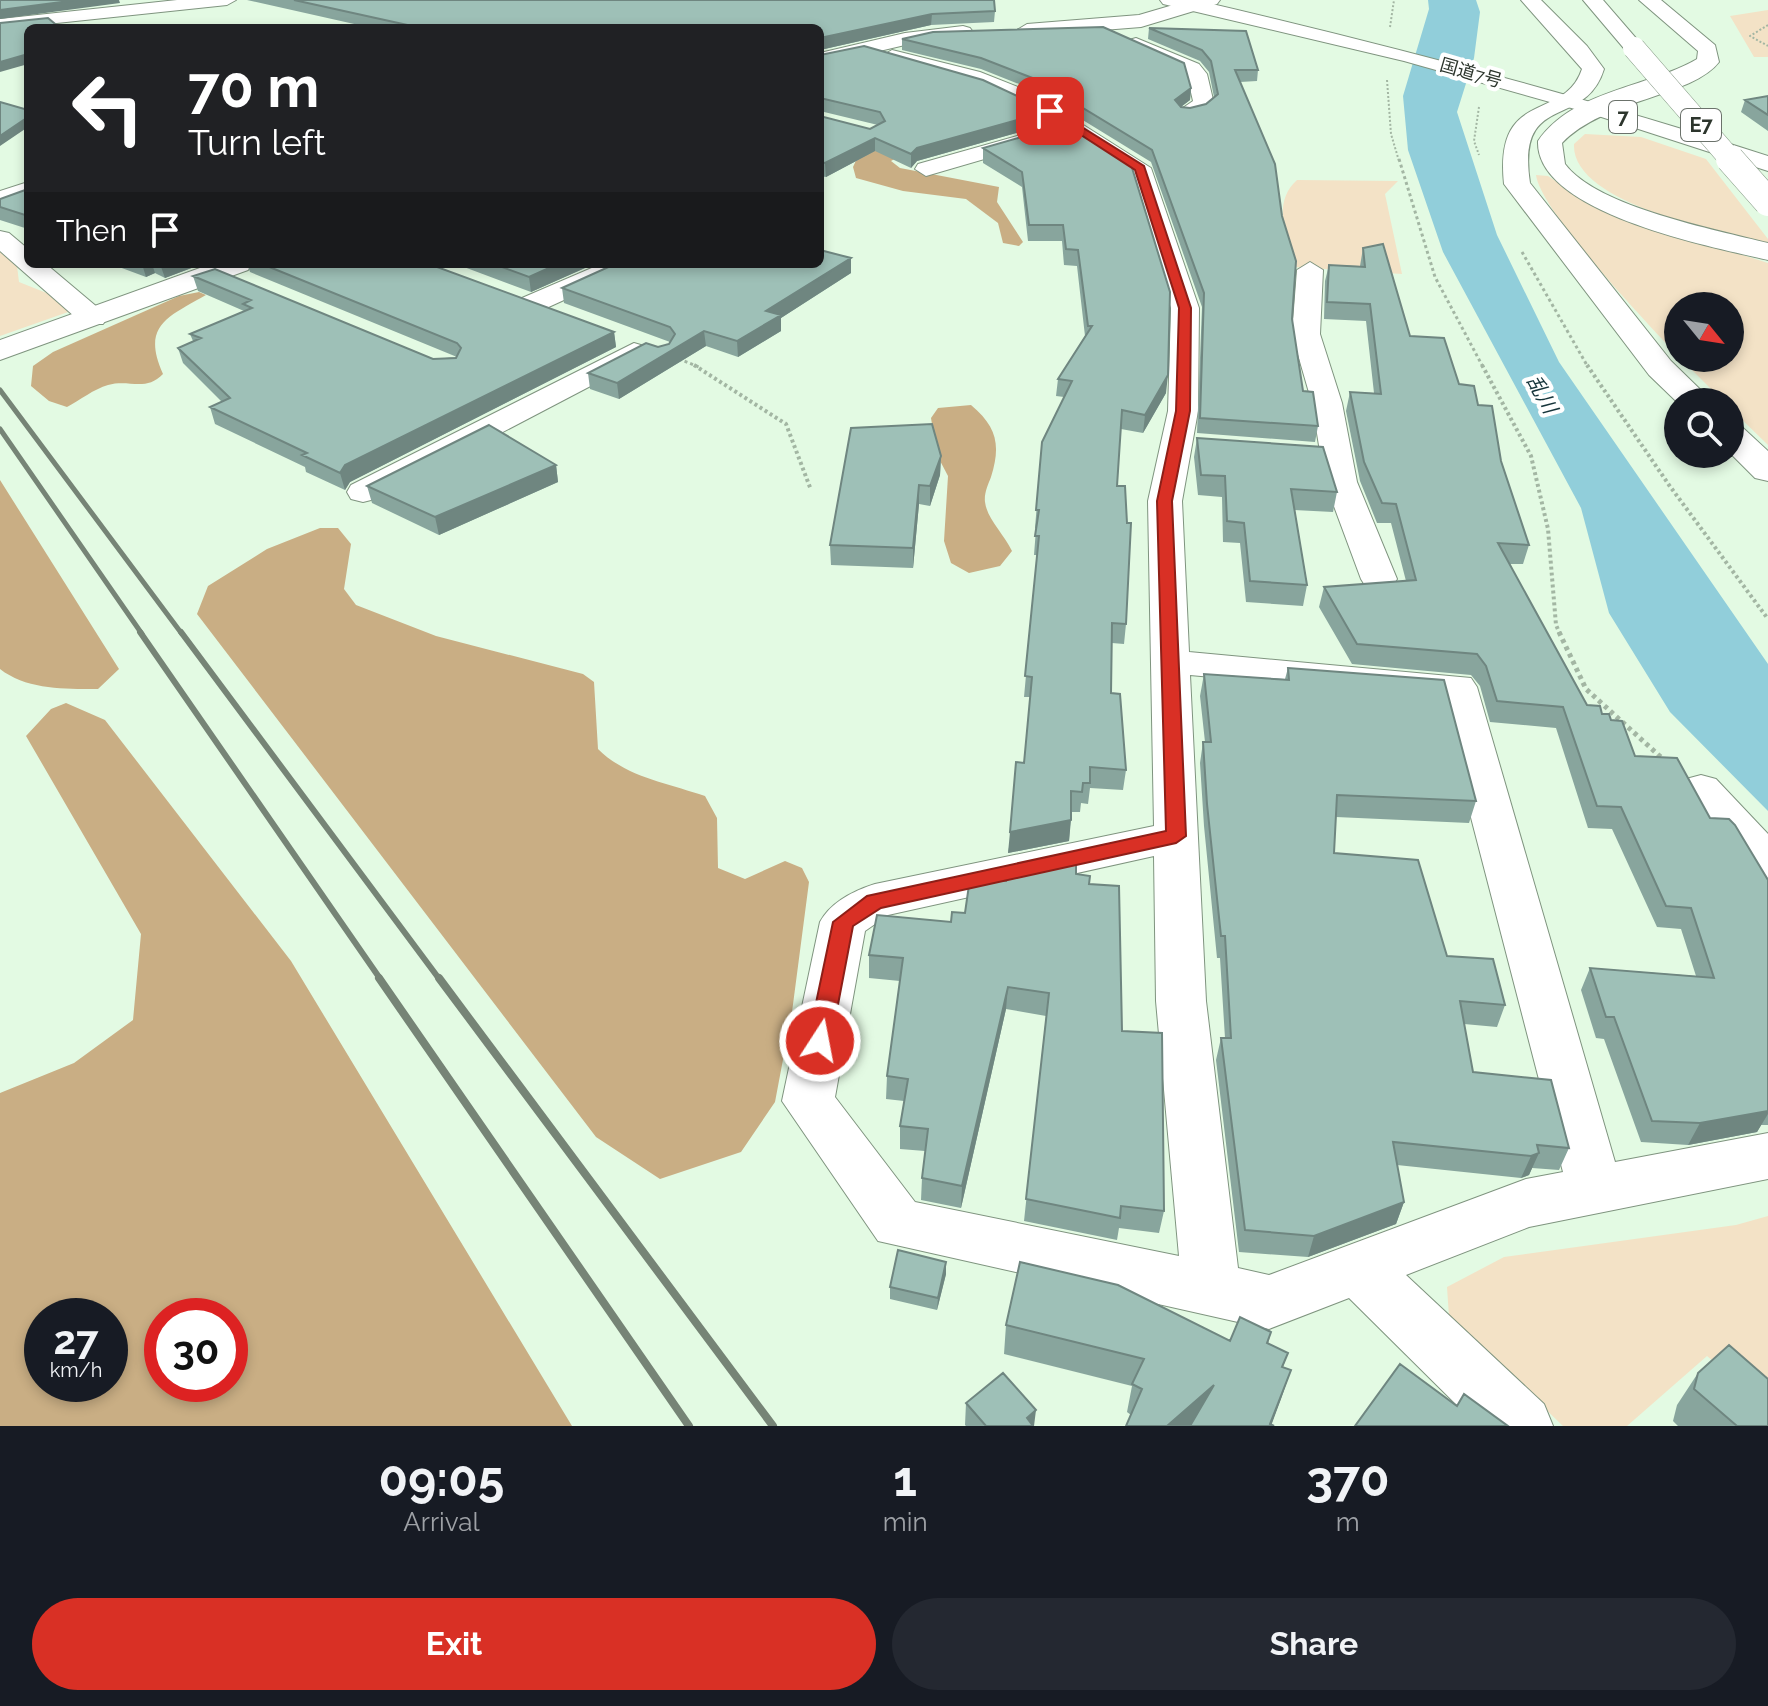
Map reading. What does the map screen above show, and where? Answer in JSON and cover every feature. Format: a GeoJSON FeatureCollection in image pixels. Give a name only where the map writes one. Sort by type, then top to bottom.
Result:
{"type":"FeatureCollection","features":[{"type":"Feature","properties":{"kind":"main road","name":"国道7号"},"geometry":{"type":"LineString","coordinates":[[1170,0],[1202,3],[1399,53],[1597,108],[1768,164]]}},
{"type":"Feature","properties":{"kind":"main road"},"geometry":{"type":"LineString","coordinates":[[1531,0],[1537,10],[1574,43],[1593,69],[1585,85],[1532,119],[1520,133],[1516,147],[1517,184],[1660,368],[1681,388]]}},
{"type":"Feature","properties":{"kind":"main road","name":"E7"},"geometry":{"type":"LineString","coordinates":[[1593,0],[1768,202]]}},
{"type":"Feature","properties":{"kind":"main road"},"geometry":{"type":"LineString","coordinates":[[1649,0],[1708,49],[1708,62],[1678,78],[1597,108],[1558,131],[1550,141],[1551,162],[1561,174],[1632,212],[1768,252]]}},
{"type":"Feature","properties":{"kind":"main road"},"geometry":{"type":"LineString","coordinates":[[1008,31],[1100,27],[1141,21],[1202,3]]}},
{"type":"Feature","properties":{"kind":"main road"},"geometry":{"type":"LineString","coordinates":[[824,58],[932,34],[979,31]]}},
{"type":"Feature","properties":{"kind":"main road"},"geometry":{"type":"LineString","coordinates":[[0,351],[234,273]]}},
{"type":"Feature","properties":{"kind":"main road"},"geometry":{"type":"LineString","coordinates":[[1744,447],[1768,470]]}},
{"type":"Feature","properties":{"kind":"street"},"geometry":{"type":"LineString","coordinates":[[51,0],[73,16]]}},
{"type":"Feature","properties":{"kind":"street"},"geometry":{"type":"LineString","coordinates":[[0,24],[227,0]]}},
{"type":"Feature","properties":{"kind":"street"},"geometry":{"type":"LineString","coordinates":[[1100,27],[1192,68],[1197,74],[1204,104],[1187,112]]}},
{"type":"Feature","properties":{"kind":"street"},"geometry":{"type":"LineString","coordinates":[[863,49],[973,76],[1026,97],[1140,168],[1185,308],[1183,411],[1191,445],[1165,501],[1181,1001],[1211,1290]]}},
{"type":"Feature","properties":{"kind":"street"},"geometry":{"type":"LineString","coordinates":[[926,169],[1074,126]]}},
{"type":"Feature","properties":{"kind":"street"},"geometry":{"type":"LineString","coordinates":[[0,199],[24,190]]}},
{"type":"Feature","properties":{"kind":"street"},"geometry":{"type":"LineString","coordinates":[[0,238],[24,259]]}},
{"type":"Feature","properties":{"kind":"street"},"geometry":{"type":"LineString","coordinates":[[35,268],[93,318]]}},
{"type":"Feature","properties":{"kind":"street"},"geometry":{"type":"LineString","coordinates":[[532,304],[614,268]]}},
{"type":"Feature","properties":{"kind":"street"},"geometry":{"type":"LineString","coordinates":[[1310,270],[1306,334],[1327,403],[1322,455],[1341,482],[1379,579]]}},
{"type":"Feature","properties":{"kind":"street"},"geometry":{"type":"LineString","coordinates":[[505,294],[574,320]]}},
{"type":"Feature","properties":{"kind":"street"},"geometry":{"type":"LineString","coordinates":[[363,492],[628,357],[640,344]]}},
{"type":"Feature","properties":{"kind":"street"},"geometry":{"type":"LineString","coordinates":[[1171,662],[1457,687],[1595,1187]]}},
{"type":"Feature","properties":{"kind":"street"},"geometry":{"type":"LineString","coordinates":[[1701,789],[1768,862]]}},
{"type":"Feature","properties":{"kind":"street"},"geometry":{"type":"LineString","coordinates":[[1176,836],[875,901],[843,922],[808,1101],[898,1223],[1269,1302],[1526,1203],[1595,1187],[1768,1156]]}},
{"type":"Feature","properties":{"kind":"street"},"geometry":{"type":"LineString","coordinates":[[1359,1269],[1522,1426]]}},
{"type":"Feature","properties":{"kind":"path"},"geometry":{"type":"LineString","coordinates":[[1394,0],[1399,53],[1386,78],[1391,134],[1435,277],[1531,456],[1548,529],[1556,625],[1586,689],[1638,740],[1701,789]]}},
{"type":"Feature","properties":{"kind":"path"},"geometry":{"type":"LineString","coordinates":[[1768,25],[1750,36],[1768,46]]}},
{"type":"Feature","properties":{"kind":"path"},"geometry":{"type":"LineString","coordinates":[[1485,168],[1474,141],[1475,116],[1486,89],[1500,81]]}},
{"type":"Feature","properties":{"kind":"path"},"geometry":{"type":"LineString","coordinates":[[1520,247],[1558,323],[1640,447],[1768,619]]}},
{"type":"Feature","properties":{"kind":"path"},"geometry":{"type":"LineString","coordinates":[[640,344],[708,371],[786,424],[811,490]]}},
{"type":"Feature","properties":{"kind":"shaded area"},"geometry":{"type":"Polygon","coordinates":[[[1768,10],[1768,57],[1754,57],[1730,16],[1768,10]]]}},
{"type":"Feature","properties":{"kind":"shaded area"},"geometry":{"type":"Polygon","coordinates":[[[1585,134],[1641,137],[1706,159],[1768,239],[1768,244],[1686,223],[1622,199],[1597,183],[1580,165],[1574,144],[1585,134]]]}},
{"type":"Feature","properties":{"kind":"shaded area"},"geometry":{"type":"Polygon","coordinates":[[[872,148],[898,157],[891,161],[900,168],[999,187],[997,202],[1023,242],[1019,246],[1003,243],[998,223],[966,199],[903,191],[856,178],[853,167],[859,154],[872,148]]]}},
{"type":"Feature","properties":{"kind":"shaded area"},"geometry":{"type":"Polygon","coordinates":[[[1536,175],[1548,176],[1598,209],[1768,263],[1768,445],[1744,422],[1744,388],[1710,388],[1694,372],[1744,372],[1744,292],[1664,292],[1664,341],[1575,240],[1542,192],[1536,175]]]}},
{"type":"Feature","properties":{"kind":"shaded area"},"geometry":{"type":"Polygon","coordinates":[[[1297,180],[1398,181],[1385,194],[1402,274],[1294,267],[1283,210],[1289,189],[1297,180]]]}},
{"type":"Feature","properties":{"kind":"shaded area"},"geometry":{"type":"Polygon","coordinates":[[[0,247],[16,258],[19,282],[54,296],[71,311],[0,336],[0,247]]]}},
{"type":"Feature","properties":{"kind":"shaded area"},"geometry":{"type":"Polygon","coordinates":[[[199,292],[206,295],[170,317],[157,333],[155,344],[163,374],[157,379],[144,384],[108,385],[67,407],[49,401],[31,386],[33,366],[53,352],[179,296],[199,292]]]}},
{"type":"Feature","properties":{"kind":"shaded area"},"geometry":{"type":"Polygon","coordinates":[[[971,405],[986,421],[994,437],[996,455],[985,502],[1012,551],[1000,566],[969,573],[951,563],[944,541],[948,476],[937,455],[931,418],[938,408],[971,405]]]}},
{"type":"Feature","properties":{"kind":"shaded area"},"geometry":{"type":"Polygon","coordinates":[[[0,480],[119,669],[98,689],[34,685],[0,669],[0,480]]]}},
{"type":"Feature","properties":{"kind":"shaded area"},"geometry":{"type":"Polygon","coordinates":[[[320,528],[338,528],[351,544],[344,589],[356,605],[436,636],[583,674],[594,682],[598,749],[634,773],[705,796],[717,818],[718,868],[745,879],[785,861],[802,868],[809,882],[792,1012],[775,1102],[741,1152],[660,1179],[596,1137],[197,614],[208,586],[267,549],[320,528]]]}},
{"type":"Feature","properties":{"kind":"shaded area"},"geometry":{"type":"Polygon","coordinates":[[[66,703],[105,720],[291,961],[572,1426],[0,1426],[0,1093],[74,1063],[133,1020],[141,934],[26,736],[51,709],[66,703]]]}},
{"type":"Feature","properties":{"kind":"shaded area"},"geometry":{"type":"Polygon","coordinates":[[[1768,1216],[1768,1408],[1707,1356],[1627,1426],[1563,1426],[1449,1316],[1447,1287],[1504,1257],[1736,1225],[1768,1216]]]}},
{"type":"Feature","properties":{"kind":"water","name":"乱川"},"geometry":{"type":"Polygon","coordinates":[[[1428,0],[1476,0],[1480,12],[1474,58],[1457,112],[1497,235],[1559,362],[1768,664],[1768,811],[1670,712],[1609,613],[1581,508],[1443,252],[1408,150],[1403,96],[1429,9],[1428,0]]]}},
{"type":"Feature","properties":{"kind":"building"},"geometry":{"type":"Polygon","coordinates":[[[0,0],[77,0],[0,10],[0,0]]]}},
{"type":"Feature","properties":{"kind":"building"},"geometry":{"type":"Polygon","coordinates":[[[294,0],[994,0],[995,11],[932,14],[824,37],[824,24],[403,24],[294,0]]]}},
{"type":"Feature","properties":{"kind":"building"},"geometry":{"type":"Polygon","coordinates":[[[48,18],[55,24],[24,24],[24,55],[0,62],[0,23],[48,18]]]}},
{"type":"Feature","properties":{"kind":"building"},"geometry":{"type":"Polygon","coordinates":[[[1103,27],[1184,63],[1191,88],[1175,100],[1181,107],[1190,108],[1206,104],[1218,94],[1211,61],[1202,50],[1149,28],[1246,31],[1258,70],[1235,70],[1275,164],[1282,216],[1296,261],[1292,319],[1303,391],[1313,392],[1318,426],[1200,418],[1204,293],[1152,150],[1035,79],[981,58],[902,39],[933,32],[1103,27]]]}},
{"type":"Feature","properties":{"kind":"building"},"geometry":{"type":"Polygon","coordinates":[[[864,46],[983,80],[1049,111],[917,148],[911,154],[875,138],[824,163],[824,117],[870,129],[885,121],[880,112],[824,99],[824,54],[864,46]]]}},
{"type":"Feature","properties":{"kind":"building"},"geometry":{"type":"Polygon","coordinates":[[[1768,96],[1768,115],[1745,100],[1768,96]]]}},
{"type":"Feature","properties":{"kind":"building"},"geometry":{"type":"Polygon","coordinates":[[[0,102],[24,109],[24,120],[0,136],[0,102]]]}},
{"type":"Feature","properties":{"kind":"building"},"geometry":{"type":"Polygon","coordinates":[[[1071,123],[1129,158],[1170,292],[1168,375],[1145,415],[1122,410],[1117,486],[1125,486],[1127,523],[1131,523],[1126,624],[1112,623],[1111,693],[1120,694],[1126,770],[1090,767],[1090,783],[1083,783],[1082,792],[1071,791],[1071,820],[1010,832],[1016,762],[1024,763],[1032,677],[1025,676],[1039,536],[1035,536],[1042,442],[1072,381],[1058,379],[1092,326],[1088,326],[1078,250],[1066,249],[1063,225],[1029,225],[1022,172],[983,148],[1071,123]]]}},
{"type":"Feature","properties":{"kind":"building"},"geometry":{"type":"Polygon","coordinates":[[[24,190],[24,215],[0,207],[0,199],[24,190]]]}},
{"type":"Feature","properties":{"kind":"building"},"geometry":{"type":"Polygon","coordinates":[[[1383,244],[1410,336],[1444,338],[1459,384],[1474,386],[1478,405],[1492,406],[1501,461],[1529,545],[1498,543],[1587,705],[1600,706],[1602,714],[1609,714],[1611,720],[1622,721],[1635,756],[1677,758],[1710,818],[1729,819],[1735,825],[1768,880],[1768,1111],[1700,1123],[1652,1121],[1614,1017],[1606,1017],[1590,968],[1714,978],[1691,908],[1666,906],[1621,807],[1597,806],[1563,707],[1497,701],[1486,666],[1477,654],[1357,644],[1324,587],[1416,580],[1396,504],[1382,503],[1364,462],[1350,392],[1381,394],[1370,304],[1327,302],[1329,265],[1365,267],[1363,248],[1383,244]]]}},
{"type":"Feature","properties":{"kind":"building"},"geometry":{"type":"Polygon","coordinates":[[[824,251],[851,258],[766,311],[781,315],[737,341],[704,331],[617,383],[588,373],[646,343],[658,347],[669,344],[675,334],[670,327],[562,288],[606,268],[824,268],[824,251]]]}},
{"type":"Feature","properties":{"kind":"building"},"geometry":{"type":"Polygon","coordinates":[[[272,268],[440,268],[614,332],[345,465],[340,473],[302,455],[307,453],[210,407],[230,398],[178,348],[201,338],[190,334],[252,308],[243,304],[251,300],[193,276],[215,269],[433,359],[456,358],[461,348],[457,343],[272,268]]]}},
{"type":"Feature","properties":{"kind":"building"},"geometry":{"type":"Polygon","coordinates":[[[505,268],[549,268],[529,277],[505,268]]]}},
{"type":"Feature","properties":{"kind":"building"},"geometry":{"type":"Polygon","coordinates":[[[932,424],[941,456],[930,486],[919,485],[913,548],[830,545],[851,428],[932,424]]]}},
{"type":"Feature","properties":{"kind":"building"},"geometry":{"type":"Polygon","coordinates":[[[489,425],[556,465],[435,517],[367,486],[489,425]]]}},
{"type":"Feature","properties":{"kind":"building"},"geometry":{"type":"Polygon","coordinates":[[[1197,438],[1323,447],[1337,492],[1291,489],[1307,585],[1250,581],[1244,523],[1227,521],[1225,476],[1201,475],[1197,438]]]}},
{"type":"Feature","properties":{"kind":"building"},"geometry":{"type":"Polygon","coordinates":[[[1288,668],[1444,680],[1476,801],[1337,795],[1334,853],[1418,860],[1447,956],[1493,959],[1505,1005],[1460,1001],[1473,1072],[1551,1080],[1569,1148],[1537,1145],[1539,1153],[1531,1156],[1393,1142],[1404,1202],[1314,1236],[1245,1230],[1221,1038],[1231,1038],[1225,936],[1221,936],[1203,742],[1211,742],[1204,674],[1289,680],[1288,668]]]}},
{"type":"Feature","properties":{"kind":"building"},"geometry":{"type":"Polygon","coordinates":[[[1070,856],[1070,864],[1076,865],[1076,874],[1090,876],[1089,884],[1119,886],[1122,1031],[1162,1033],[1164,1211],[1121,1206],[1120,1218],[1026,1199],[1049,993],[1008,987],[962,1186],[922,1178],[928,1129],[900,1126],[908,1079],[887,1076],[903,958],[869,955],[877,915],[951,922],[952,912],[965,913],[970,878],[1006,881],[1007,869],[1070,856]]]}},
{"type":"Feature","properties":{"kind":"building"},"geometry":{"type":"Polygon","coordinates":[[[898,1250],[946,1262],[938,1298],[890,1287],[898,1250]]]}},
{"type":"Feature","properties":{"kind":"building"},"geometry":{"type":"Polygon","coordinates":[[[1020,1262],[1118,1285],[1230,1341],[1240,1317],[1271,1332],[1267,1343],[1288,1353],[1282,1367],[1291,1370],[1270,1424],[1274,1426],[1190,1426],[1214,1385],[1167,1426],[1126,1426],[1142,1389],[1132,1384],[1144,1359],[1006,1325],[1020,1262]]]}},
{"type":"Feature","properties":{"kind":"building"},"geometry":{"type":"Polygon","coordinates":[[[1729,1345],[1768,1379],[1768,1426],[1737,1426],[1694,1389],[1698,1373],[1729,1345]]]}},
{"type":"Feature","properties":{"kind":"building"},"geometry":{"type":"Polygon","coordinates":[[[1400,1364],[1457,1406],[1464,1394],[1508,1426],[1355,1426],[1400,1364]]]}},
{"type":"Feature","properties":{"kind":"building"},"geometry":{"type":"Polygon","coordinates":[[[1003,1373],[1036,1410],[1027,1418],[1033,1426],[986,1426],[966,1403],[1003,1373]]]}},
{"type":"Feature","properties":{"kind":"railway"},"geometry":{"type":"LineString","coordinates":[[0,390],[182,634]]}},
{"type":"Feature","properties":{"kind":"railway"},"geometry":{"type":"LineString","coordinates":[[0,429],[142,634]]}},
{"type":"Feature","properties":{"kind":"railway"},"geometry":{"type":"LineString","coordinates":[[140,632],[381,980]]}},
{"type":"Feature","properties":{"kind":"railway"},"geometry":{"type":"LineString","coordinates":[[181,632],[440,980]]}},
{"type":"Feature","properties":{"kind":"railway"},"geometry":{"type":"LineString","coordinates":[[379,978],[689,1426]]}},
{"type":"Feature","properties":{"kind":"railway"},"geometry":{"type":"LineString","coordinates":[[439,978],[773,1426]]}},
{"type":"Feature","properties":{"kind":"route"},"geometry":{"type":"LineString","coordinates":[[820,1041],[843,922],[875,901],[1176,836],[1165,501],[1183,411],[1185,308],[1140,168],[1050,111]]}}]}
